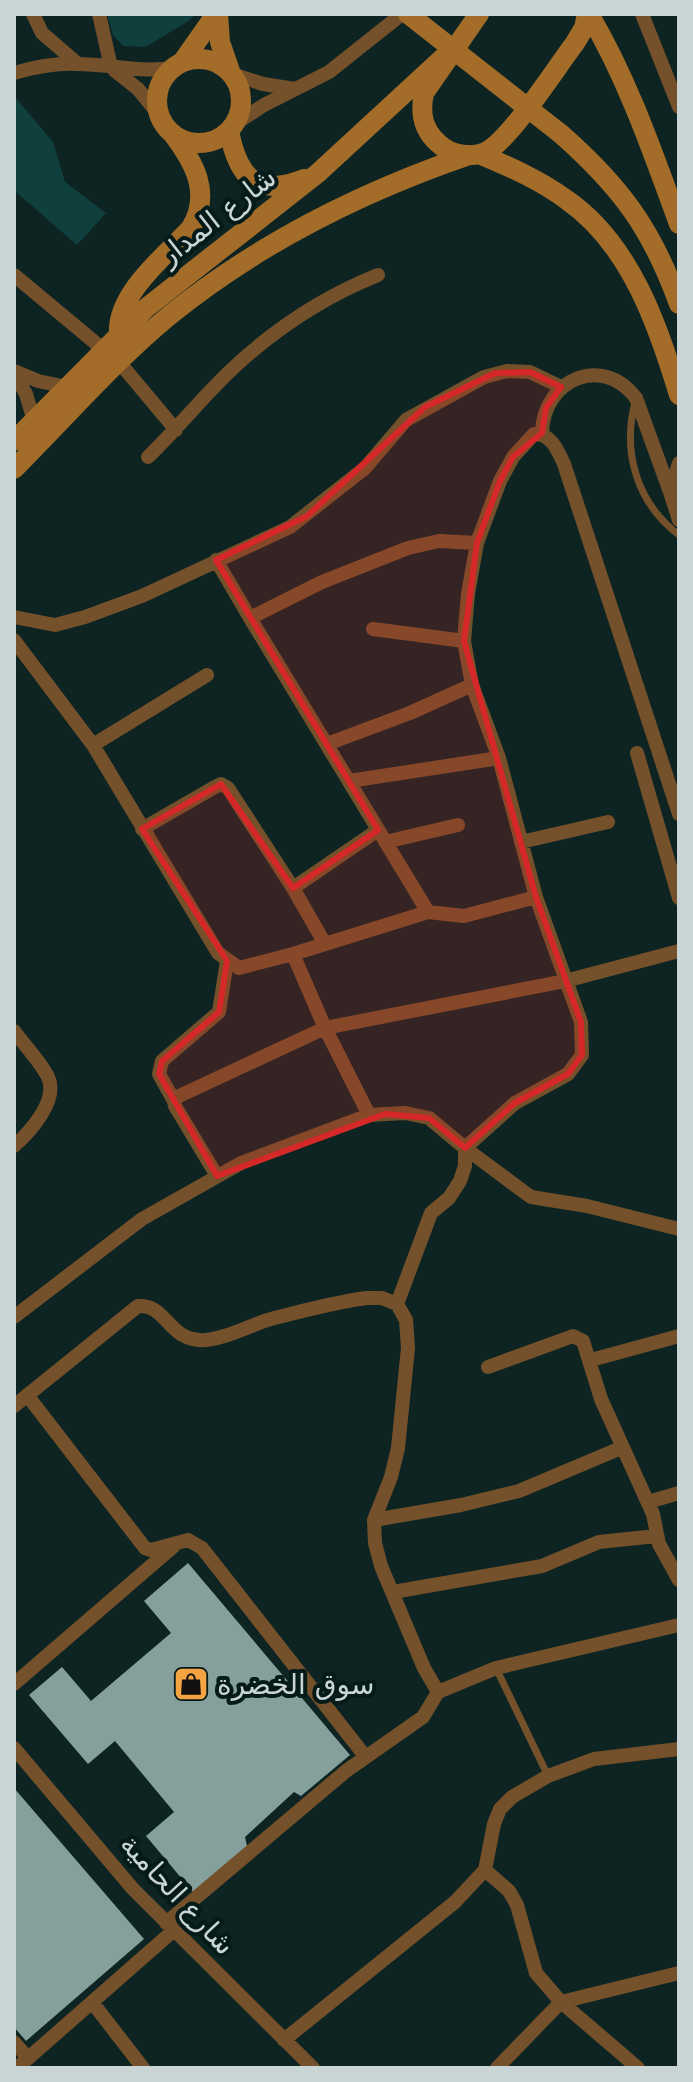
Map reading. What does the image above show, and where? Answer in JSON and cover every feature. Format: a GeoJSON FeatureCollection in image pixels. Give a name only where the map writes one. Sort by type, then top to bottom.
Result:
{"type":"FeatureCollection","features":[{"type":"Feature","properties":{"kind":"street"},"geometry":{"type":"LineString","coordinates":[[33,14],[42,33],[78,64]]}},
{"type":"Feature","properties":{"kind":"street"},"geometry":{"type":"LineString","coordinates":[[99,14],[111,67],[138,89],[166,125],[185,151],[201,187],[199,215],[127,301],[119,318],[119,334]]}},
{"type":"Feature","properties":{"kind":"street"},"geometry":{"type":"LineString","coordinates":[[217,14],[160,85],[157,106],[166,125],[191,142],[211,141],[264,105],[329,72],[405,14],[561,134],[598,167],[629,203],[655,247],[679,304]]}},
{"type":"Feature","properties":{"kind":"street"},"geometry":{"type":"LineString","coordinates":[[217,14],[220,42],[241,98],[239,116],[232,127],[239,167],[258,183],[282,187],[318,173]]}},
{"type":"Feature","properties":{"kind":"street"},"geometry":{"type":"LineString","coordinates":[[479,14],[424,93],[421,107],[423,122],[430,136],[454,153],[474,155],[546,186],[570,201],[596,224],[625,266],[651,313],[663,340],[679,395]]}},
{"type":"Feature","properties":{"kind":"street"},"geometry":{"type":"LineString","coordinates":[[588,14],[621,76],[679,224]]}},
{"type":"Feature","properties":{"kind":"street","name":"شارع المدار"},"geometry":{"type":"LineString","coordinates":[[14,441],[67,387],[269,246],[347,204],[495,146],[575,43],[588,14]]}},
{"type":"Feature","properties":{"kind":"street"},"geometry":{"type":"LineString","coordinates":[[642,14],[679,107]]}},
{"type":"Feature","properties":{"kind":"street","name":"شارع المدار"},"geometry":{"type":"LineString","coordinates":[[14,469],[112,356],[119,334],[172,286],[318,173],[460,42]]}},
{"type":"Feature","properties":{"kind":"street"},"geometry":{"type":"LineString","coordinates":[[14,73],[37,66],[78,64],[142,71],[193,59],[213,61],[231,73],[263,84],[295,89]]}},
{"type":"Feature","properties":{"kind":"street"},"geometry":{"type":"LineString","coordinates":[[14,275],[112,356],[176,430]]}},
{"type":"Feature","properties":{"kind":"street"},"geometry":{"type":"LineString","coordinates":[[148,457],[261,344],[327,299],[378,275]]}},
{"type":"Feature","properties":{"kind":"street"},"geometry":{"type":"LineString","coordinates":[[14,617],[55,625],[85,617],[142,596],[216,560],[264,541],[307,516],[365,468],[406,420],[484,377],[507,371],[530,372],[561,387]]}},
{"type":"Feature","properties":{"kind":"street"},"geometry":{"type":"LineString","coordinates":[[14,372],[67,387]]}},
{"type":"Feature","properties":{"kind":"street"},"geometry":{"type":"LineString","coordinates":[[14,372],[26,394],[34,421]]}},
{"type":"Feature","properties":{"kind":"street"},"geometry":{"type":"LineString","coordinates":[[542,433],[546,408],[561,387],[581,377],[603,377],[624,385],[636,398],[679,520]]}},
{"type":"Feature","properties":{"kind":"street"},"geometry":{"type":"LineString","coordinates":[[397,1304],[431,1213],[449,1198],[460,1181],[465,1166],[465,1148],[515,1103],[568,1074],[582,1055],[581,1022],[536,897],[499,758],[472,685],[464,641],[477,543],[500,481],[513,457],[534,434],[542,433]]}},
{"type":"Feature","properties":{"kind":"street"},"geometry":{"type":"LineString","coordinates":[[542,433],[556,447],[564,464],[679,814]]}},
{"type":"Feature","properties":{"kind":"street"},"geometry":{"type":"LineString","coordinates":[[670,492],[679,463]]}},
{"type":"Feature","properties":{"kind":"street"},"geometry":{"type":"LineString","coordinates":[[250,618],[322,582],[408,548],[439,541],[477,543]]}},
{"type":"Feature","properties":{"kind":"street"},"geometry":{"type":"LineString","coordinates":[[216,560],[428,912]]}},
{"type":"Feature","properties":{"kind":"street"},"geometry":{"type":"LineString","coordinates":[[373,629],[464,641]]}},
{"type":"Feature","properties":{"kind":"street"},"geometry":{"type":"LineString","coordinates":[[14,640],[93,745],[218,953],[239,968],[428,912],[464,916],[536,897]]}},
{"type":"Feature","properties":{"kind":"street"},"geometry":{"type":"LineString","coordinates":[[93,745],[207,675]]}},
{"type":"Feature","properties":{"kind":"street"},"geometry":{"type":"LineString","coordinates":[[327,744],[410,713],[472,685]]}},
{"type":"Feature","properties":{"kind":"street"},"geometry":{"type":"LineString","coordinates":[[637,753],[679,898]]}},
{"type":"Feature","properties":{"kind":"street"},"geometry":{"type":"LineString","coordinates":[[349,781],[499,758]]}},
{"type":"Feature","properties":{"kind":"street"},"geometry":{"type":"LineString","coordinates":[[142,829],[221,784],[228,788],[325,944]]}},
{"type":"Feature","properties":{"kind":"street"},"geometry":{"type":"LineString","coordinates":[[521,842],[608,822]]}},
{"type":"Feature","properties":{"kind":"street"},"geometry":{"type":"LineString","coordinates":[[293,888],[382,836],[458,825]]}},
{"type":"Feature","properties":{"kind":"street"},"geometry":{"type":"LineString","coordinates":[[174,1101],[325,1028],[565,981],[679,951]]}},
{"type":"Feature","properties":{"kind":"street"},"geometry":{"type":"LineString","coordinates":[[293,954],[325,1028],[369,1115]]}},
{"type":"Feature","properties":{"kind":"street"},"geometry":{"type":"LineString","coordinates":[[217,1176],[159,1074],[162,1061],[219,1012],[227,961]]}},
{"type":"Feature","properties":{"kind":"street"},"geometry":{"type":"LineString","coordinates":[[14,1031],[49,1079],[50,1098],[27,1134],[14,1146]]}},
{"type":"Feature","properties":{"kind":"street"},"geometry":{"type":"LineString","coordinates":[[14,1317],[142,1219],[217,1176],[268,1152],[369,1115],[405,1113],[429,1118],[531,1197],[587,1206],[679,1229]]}},
{"type":"Feature","properties":{"kind":"street"},"geometry":{"type":"LineString","coordinates":[[14,1406],[138,1306],[147,1306],[157,1312],[182,1337],[207,1340],[269,1320],[356,1300],[382,1298],[397,1304],[406,1320],[406,1377],[398,1448],[391,1477],[374,1520],[375,1543],[381,1566],[424,1668],[438,1692]]}},
{"type":"Feature","properties":{"kind":"street"},"geometry":{"type":"LineString","coordinates":[[488,1367],[573,1336],[583,1341],[601,1399],[648,1502],[656,1536],[679,1580]]}},
{"type":"Feature","properties":{"kind":"street"},"geometry":{"type":"LineString","coordinates":[[591,1360],[679,1336]]}},
{"type":"Feature","properties":{"kind":"street"},"geometry":{"type":"LineString","coordinates":[[27,1395],[145,1548],[151,1550],[188,1540],[202,1548],[365,1756]]}},
{"type":"Feature","properties":{"kind":"street"},"geometry":{"type":"LineString","coordinates":[[374,1520],[519,1491],[621,1448]]}},
{"type":"Feature","properties":{"kind":"street"},"geometry":{"type":"LineString","coordinates":[[648,1502],[679,1493]]}},
{"type":"Feature","properties":{"kind":"street"},"geometry":{"type":"LineString","coordinates":[[393,1592],[542,1566],[599,1542],[656,1536]]}},
{"type":"Feature","properties":{"kind":"street"},"geometry":{"type":"LineString","coordinates":[[14,1684],[178,1542]]}},
{"type":"Feature","properties":{"kind":"street"},"geometry":{"type":"LineString","coordinates":[[14,2042],[22,2063],[92,2002],[169,1927],[365,1756],[423,1717],[438,1692],[496,1668],[679,1625]]}},
{"type":"Feature","properties":{"kind":"street","name":"شارع الحامية"},"geometry":{"type":"LineString","coordinates":[[14,1748],[133,1889],[313,2068]]}},
{"type":"Feature","properties":{"kind":"street"},"geometry":{"type":"LineString","coordinates":[[284,2040],[455,1902],[485,1870],[490,1837],[500,1809],[512,1797],[548,1776],[594,1759],[679,1749]]}},
{"type":"Feature","properties":{"kind":"street"},"geometry":{"type":"LineString","coordinates":[[485,1870],[509,1891],[517,1905],[536,1973],[561,2002],[638,2068]]}},
{"type":"Feature","properties":{"kind":"street"},"geometry":{"type":"LineString","coordinates":[[497,2068],[561,2002],[679,1973]]}},
{"type":"Feature","properties":{"kind":"street"},"geometry":{"type":"LineString","coordinates":[[92,2002],[143,2068]]}},
{"type":"Feature","properties":{"kind":"lane"},"geometry":{"type":"LineString","coordinates":[[636,398],[630,420],[633,467],[652,509],[679,535]]}},
{"type":"Feature","properties":{"kind":"lane"},"geometry":{"type":"LineString","coordinates":[[496,1668],[548,1776]]}},
{"type":"Feature","properties":{"kind":"highlighted area"},"geometry":{"type":"Polygon","coordinates":[[[530,372],[561,387],[546,408],[542,433],[513,457],[500,481],[477,543],[464,641],[536,897],[581,1022],[582,1055],[568,1074],[515,1103],[465,1148],[429,1118],[385,1114],[217,1176],[159,1074],[162,1061],[219,1012],[227,961],[142,829],[221,784],[293,888],[378,830],[216,560],[307,516],[425,407],[495,373],[530,372]]]}},
{"type":"Feature","properties":{"kind":"shaded area"},"geometry":{"type":"Polygon","coordinates":[[[107,14],[196,14],[145,47],[123,46],[113,35],[107,14]]]}},
{"type":"Feature","properties":{"kind":"shaded area"},"geometry":{"type":"Polygon","coordinates":[[[14,96],[53,142],[65,182],[106,213],[77,245],[14,190],[14,96]]]}},
{"type":"Feature","properties":{"kind":"building"},"geometry":{"type":"Polygon","coordinates":[[[188,1563],[350,1755],[301,1796],[294,1792],[245,1837],[247,1846],[193,1892],[146,1836],[174,1812],[115,1741],[88,1764],[29,1695],[62,1667],[91,1701],[171,1633],[144,1601],[188,1563]]]}},
{"type":"Feature","properties":{"kind":"building"},"geometry":{"type":"Polygon","coordinates":[[[14,1788],[144,1939],[26,2041],[14,2027],[14,1788]]]}},
{"type":"Feature","properties":{"kind":"place","name":"سوق الخضرة"},"geometry":{"type":"Point","coordinates":[191,1684]}}]}
